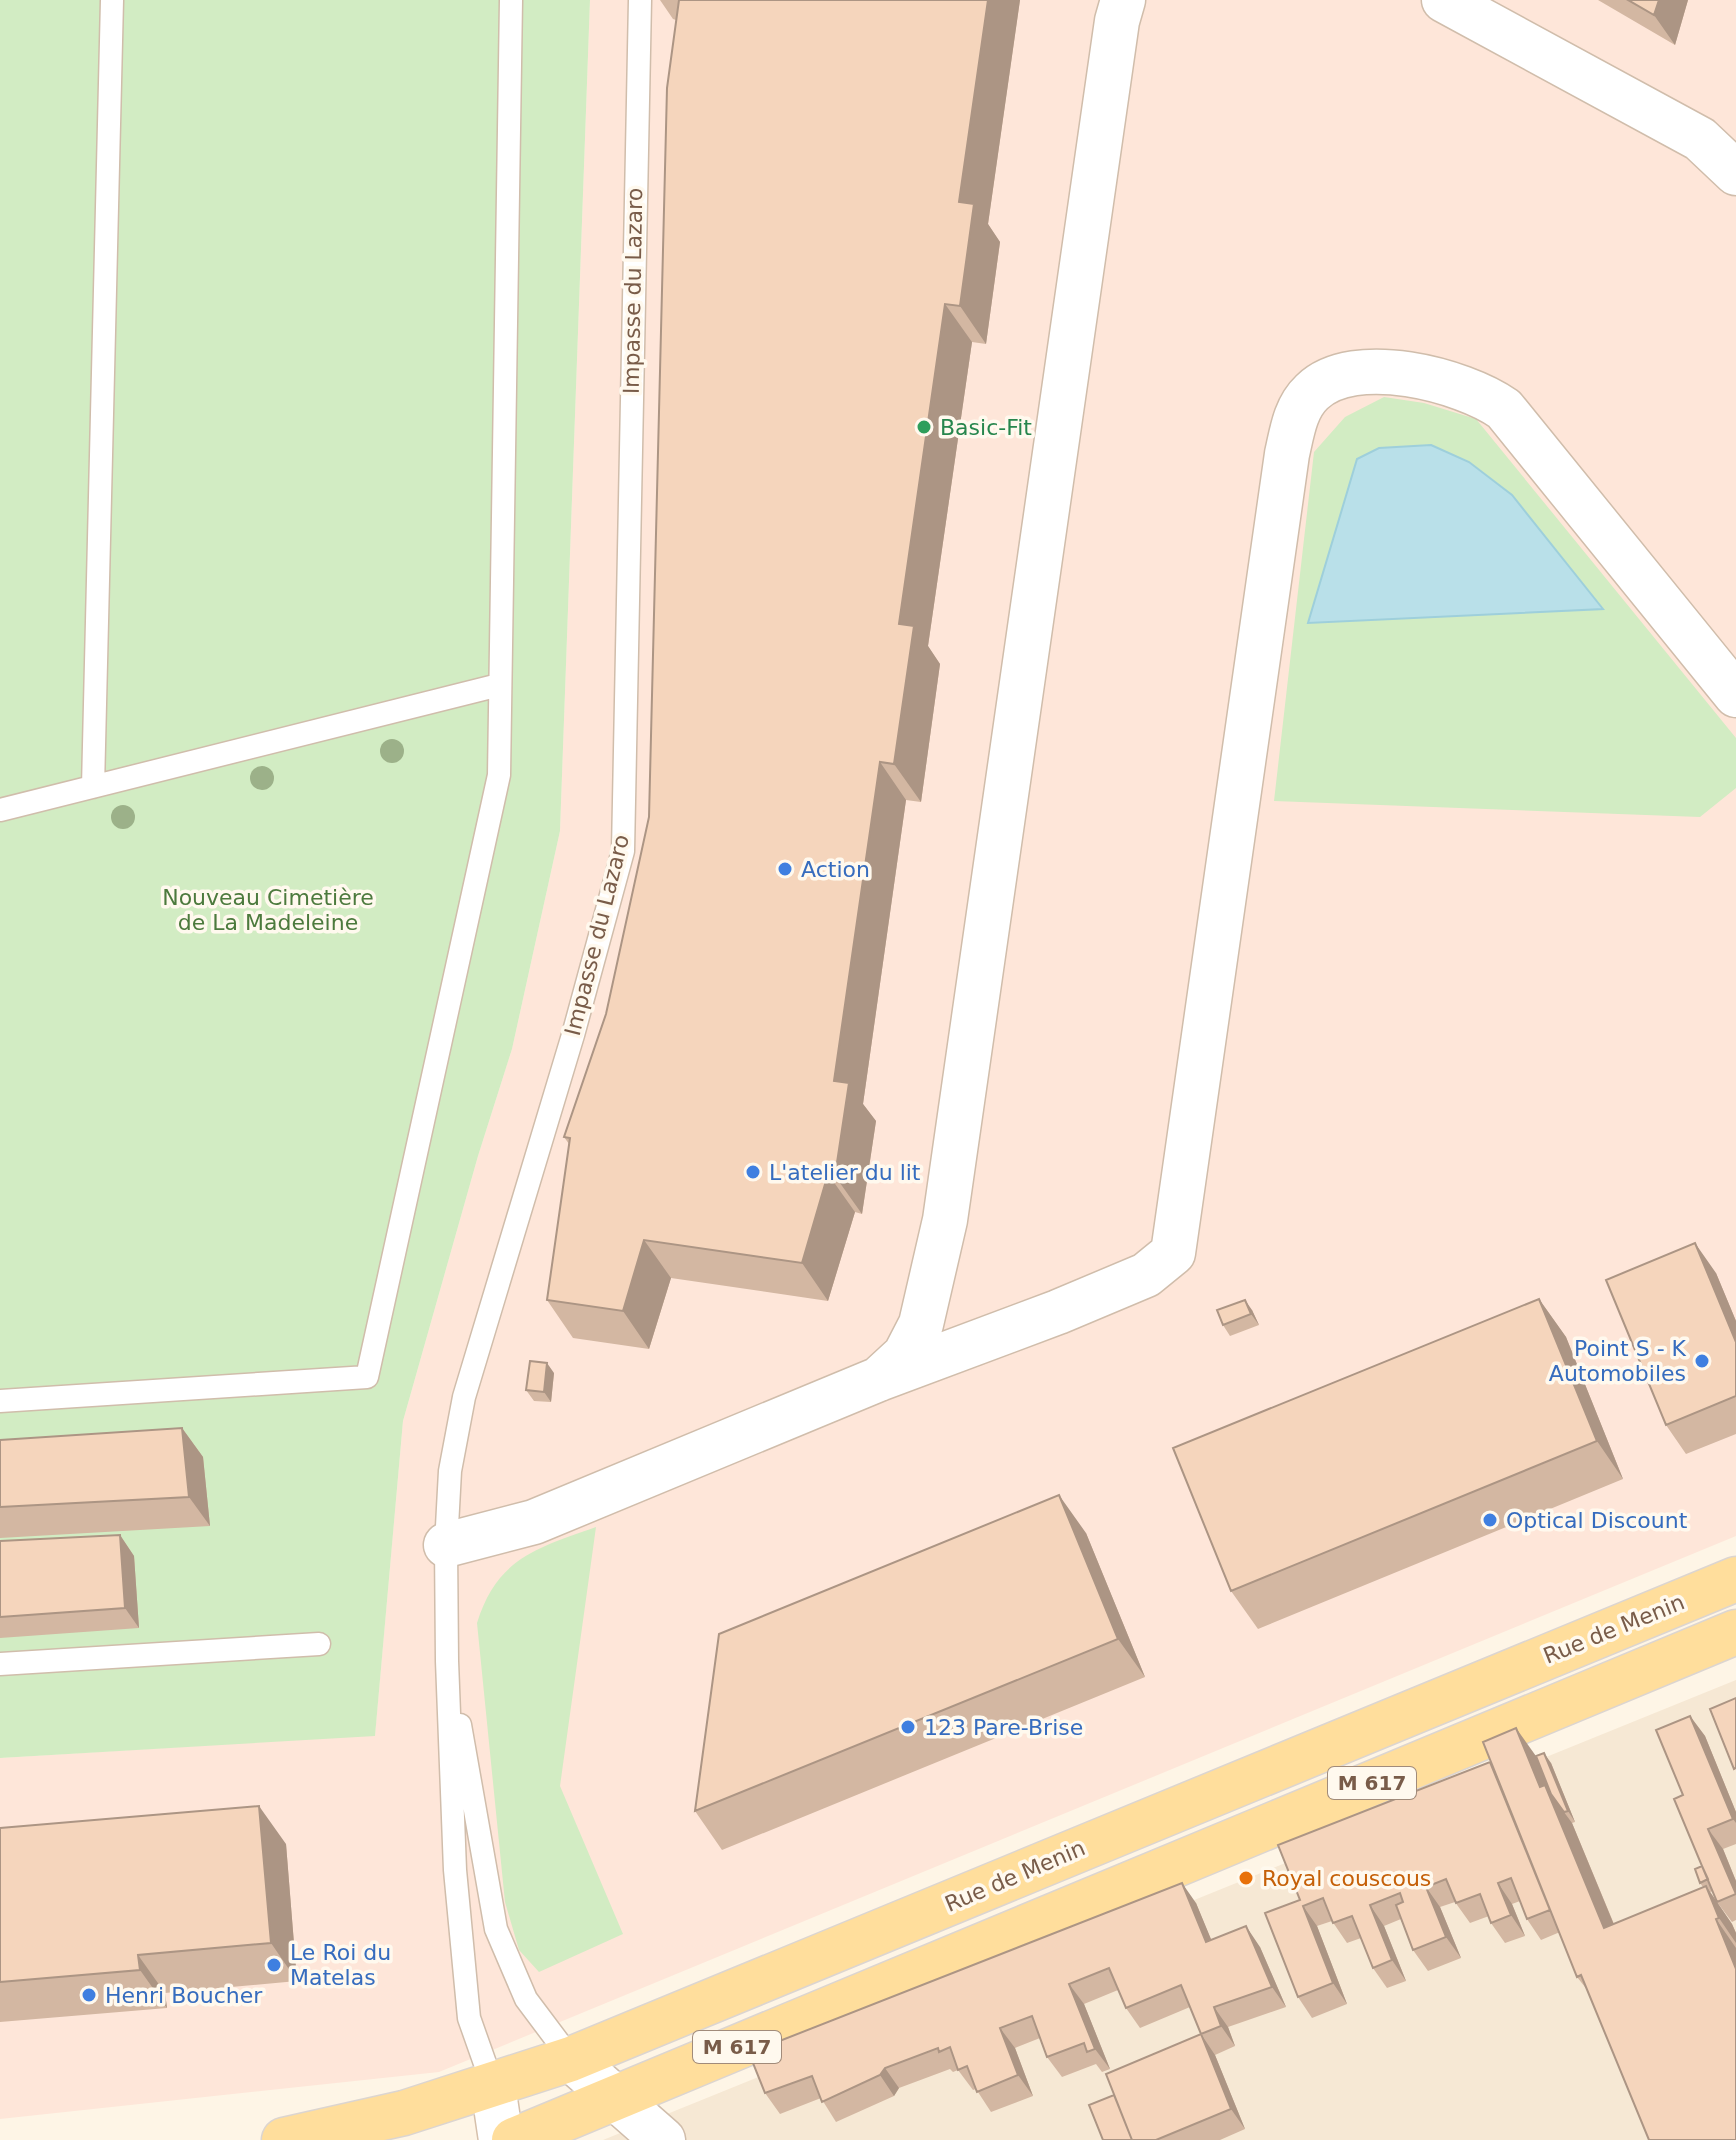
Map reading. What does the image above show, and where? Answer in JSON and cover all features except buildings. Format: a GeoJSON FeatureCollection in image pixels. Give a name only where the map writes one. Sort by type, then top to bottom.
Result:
{"type":"FeatureCollection","features":[{"type":"Feature","properties":{"kind":"main road","name":"Rue de Menin"},"geometry":{"type":"LineString","coordinates":[[284,2140],[358,2125],[493,2086],[571,2059],[1736,1579]]}},
{"type":"Feature","properties":{"kind":"main road","name":"M 617"},"geometry":{"type":"LineString","coordinates":[[514,2140],[1736,1632]]}},
{"type":"Feature","properties":{"kind":"main road"},"geometry":{"type":"LineString","coordinates":[[1563,1650],[1581,1696]]}},
{"type":"Feature","properties":{"kind":"street"},"geometry":{"type":"LineString","coordinates":[[879,1379],[905,1355],[921,1324],[945,1220],[1117,21],[1123,0]]}},
{"type":"Feature","properties":{"kind":"street"},"geometry":{"type":"LineString","coordinates":[[1444,0],[1700,139],[1736,173]]}},
{"type":"Feature","properties":{"kind":"street"},"geometry":{"type":"LineString","coordinates":[[446,1545],[534,1522],[879,1379],[1146,1275],[1173,1253],[1287,454],[1295,420],[1314,390],[1327,381],[1363,370],[1468,388],[1504,409],[1736,695]]}},
{"type":"Feature","properties":{"kind":"street"},"geometry":{"type":"LineString","coordinates":[[571,2059],[663,2140]]}},
{"type":"Feature","properties":{"kind":"street"},"geometry":{"type":"LineString","coordinates":[[493,2086],[501,2140]]}},
{"type":"Feature","properties":{"kind":"lane"},"geometry":{"type":"LineString","coordinates":[[93,787],[112,0]]}},
{"type":"Feature","properties":{"kind":"lane"},"geometry":{"type":"LineString","coordinates":[[0,1401],[367,1377],[499,775],[511,0]]}},
{"type":"Feature","properties":{"kind":"lane","name":"Impasse du Lazaro"},"geometry":{"type":"LineString","coordinates":[[447,1661],[446,1545],[450,1471],[464,1397],[569,1051],[623,851],[640,0]]}},
{"type":"Feature","properties":{"kind":"lane"},"geometry":{"type":"LineString","coordinates":[[0,810],[499,685]]}},
{"type":"Feature","properties":{"kind":"lane"},"geometry":{"type":"LineString","coordinates":[[0,1664],[319,1644]]}},
{"type":"Feature","properties":{"kind":"lane"},"geometry":{"type":"LineString","coordinates":[[447,1661],[496,1929],[526,1999],[571,2059]]}},
{"type":"Feature","properties":{"kind":"lane"},"geometry":{"type":"LineString","coordinates":[[447,1661],[455,1870],[469,2018],[493,2086]]}},
{"type":"Feature","properties":{"kind":"shaded area"},"geometry":{"type":"Polygon","coordinates":[[[590,0],[1736,0],[1736,1536],[439,2072],[0,2119],[0,1758],[375,1735],[403,1421],[478,1156],[512,1049],[560,831],[590,0]]]}},
{"type":"Feature","properties":{"kind":"shaded area"},"geometry":{"type":"Polygon","coordinates":[[[1736,1680],[1736,2140],[603,2140],[1736,1680]]]}},
{"type":"Feature","properties":{"kind":"green space","name":"Nouveau Cimetière de La Madeleine"},"geometry":{"type":"Polygon","coordinates":[[[0,0],[590,0],[560,831],[512,1049],[478,1156],[403,1421],[375,1736],[0,1758],[0,0]]]}},
{"type":"Feature","properties":{"kind":"green space"},"geometry":{"type":"Polygon","coordinates":[[[1384,397],[1424,403],[1476,419],[1736,738],[1736,788],[1700,817],[1274,801],[1314,452],[1345,417],[1384,397]]]}},
{"type":"Feature","properties":{"kind":"green space"},"geometry":{"type":"Polygon","coordinates":[[[596,1527],[560,1786],[623,1934],[539,1972],[519,1950],[505,1902],[477,1623],[485,1601],[496,1584],[522,1558],[596,1527]]]}},
{"type":"Feature","properties":{"kind":"water"},"geometry":{"type":"Polygon","coordinates":[[[1431,445],[1469,462],[1512,495],[1603,609],[1308,623],[1357,459],[1379,448],[1431,445]]]}},
{"type":"Feature","properties":{"kind":"place","name":"Basic-Fit"},"geometry":{"type":"Point","coordinates":[924,427]}},
{"type":"Feature","properties":{"kind":"place","name":"Action"},"geometry":{"type":"Point","coordinates":[785,869]}},
{"type":"Feature","properties":{"kind":"place","name":"L'atelier du lit"},"geometry":{"type":"Point","coordinates":[753,1172]}},
{"type":"Feature","properties":{"kind":"place","name":"Point S - K Automobiles"},"geometry":{"type":"Point","coordinates":[1702,1361]}},
{"type":"Feature","properties":{"kind":"place","name":"Optical Discount"},"geometry":{"type":"Point","coordinates":[1490,1520]}},
{"type":"Feature","properties":{"kind":"place","name":"123 Pare-Brise"},"geometry":{"type":"Point","coordinates":[908,1727]}},
{"type":"Feature","properties":{"kind":"place","name":"Royal couscous"},"geometry":{"type":"Point","coordinates":[1246,1878]}},
{"type":"Feature","properties":{"kind":"place","name":"Le Roi du Matelas"},"geometry":{"type":"Point","coordinates":[274,1965]}},
{"type":"Feature","properties":{"kind":"place","name":"Henri Boucher"},"geometry":{"type":"Point","coordinates":[89,1995]}}]}
